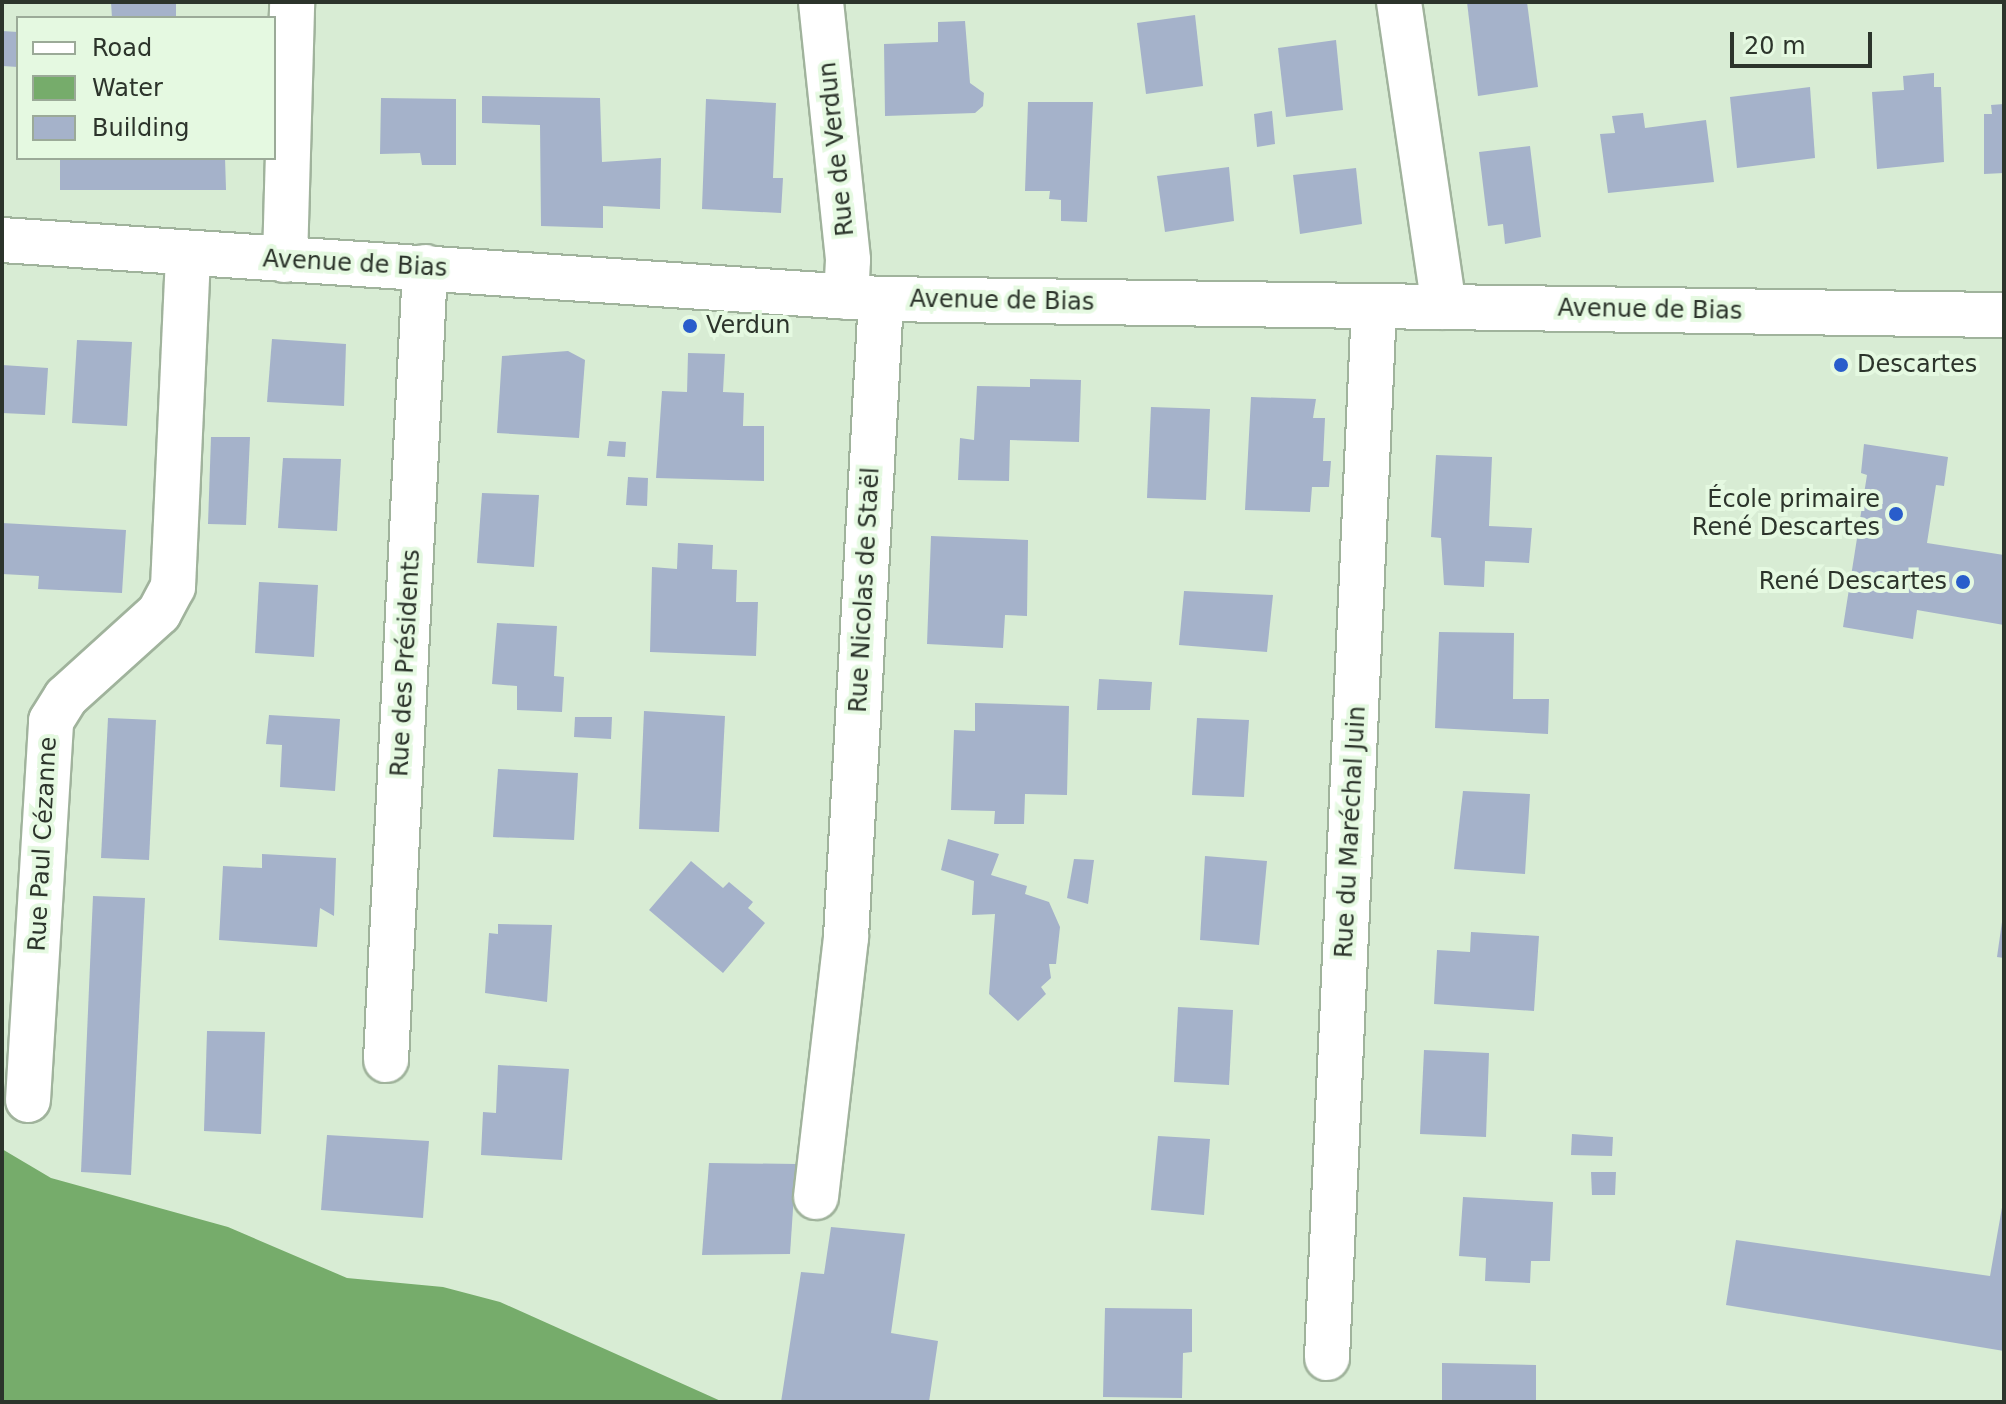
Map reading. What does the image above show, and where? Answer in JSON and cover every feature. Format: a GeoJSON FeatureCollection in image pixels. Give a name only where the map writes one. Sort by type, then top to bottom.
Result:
{"type":"FeatureCollection","features":[{"type":"Feature","properties":{"kind":"street"},"geometry":{"type":"LineString","coordinates":[[285,260],[292,2]]}},
{"type":"Feature","properties":{"kind":"street","name":"Rue de Verdun"},"geometry":{"type":"LineString","coordinates":[[821,2],[848,260],[864,298]]}},
{"type":"Feature","properties":{"kind":"street"},"geometry":{"type":"LineString","coordinates":[[1399,2],[1444,307]]}},
{"type":"Feature","properties":{"kind":"street","name":"Avenue de Bias"},"geometry":{"type":"LineString","coordinates":[[2,240],[864,298],[2004,315]]}},
{"type":"Feature","properties":{"kind":"street","name":"Rue Paul Cézanne"},"geometry":{"type":"LineString","coordinates":[[28,1100],[51,721],[66,697],[159,613],[173,587],[188,253]]}},
{"type":"Feature","properties":{"kind":"street","name":"Rue des Présidents"},"geometry":{"type":"LineString","coordinates":[[386,1060],[425,267]]}},
{"type":"Feature","properties":{"kind":"street","name":"Rue Nicolas de Staël"},"geometry":{"type":"LineString","coordinates":[[816,1197],[848,881],[864,298]]}},
{"type":"Feature","properties":{"kind":"street","name":"Rue du Maréchal Juin"},"geometry":{"type":"LineString","coordinates":[[1327,1358],[1374,306]]}},
{"type":"Feature","properties":{"kind":"water"},"geometry":{"type":"Polygon","coordinates":[[[2,1149],[51,1178],[228,1227],[347,1278],[443,1287],[500,1302],[723,1402],[2,1402],[2,1149]]]}},
{"type":"Feature","properties":{"kind":"building"},"geometry":{"type":"Polygon","coordinates":[[[111,2],[176,2],[176,16],[112,16],[111,2]]]}},
{"type":"Feature","properties":{"kind":"building"},"geometry":{"type":"Polygon","coordinates":[[[1467,2],[1527,2],[1538,87],[1478,96],[1467,2]]]}},
{"type":"Feature","properties":{"kind":"building"},"geometry":{"type":"Polygon","coordinates":[[[1195,15],[1203,86],[1146,94],[1137,23],[1195,15]]]}},
{"type":"Feature","properties":{"kind":"building"},"geometry":{"type":"Polygon","coordinates":[[[965,21],[970,83],[984,93],[983,106],[975,113],[885,116],[884,44],[938,42],[938,22],[965,21]]]}},
{"type":"Feature","properties":{"kind":"building"},"geometry":{"type":"Polygon","coordinates":[[[2,31],[16,32],[16,67],[2,66],[2,31]]]}},
{"type":"Feature","properties":{"kind":"building"},"geometry":{"type":"Polygon","coordinates":[[[1336,40],[1343,110],[1286,117],[1278,48],[1336,40]]]}},
{"type":"Feature","properties":{"kind":"building"},"geometry":{"type":"Polygon","coordinates":[[[1934,73],[1934,87],[1941,87],[1944,162],[1877,169],[1872,92],[1904,90],[1903,76],[1934,73]]]}},
{"type":"Feature","properties":{"kind":"building"},"geometry":{"type":"Polygon","coordinates":[[[1810,87],[1815,158],[1737,168],[1730,97],[1810,87]]]}},
{"type":"Feature","properties":{"kind":"building"},"geometry":{"type":"Polygon","coordinates":[[[482,96],[600,98],[602,162],[661,158],[660,209],[603,206],[603,228],[541,226],[540,125],[482,123],[482,96]]]}},
{"type":"Feature","properties":{"kind":"building"},"geometry":{"type":"Polygon","coordinates":[[[381,98],[456,99],[456,165],[422,165],[420,153],[380,154],[381,98]]]}},
{"type":"Feature","properties":{"kind":"building"},"geometry":{"type":"Polygon","coordinates":[[[706,99],[776,103],[773,178],[783,178],[781,213],[702,209],[706,99]]]}},
{"type":"Feature","properties":{"kind":"building"},"geometry":{"type":"Polygon","coordinates":[[[1028,102],[1093,102],[1087,222],[1061,221],[1061,200],[1049,199],[1050,191],[1025,191],[1028,102]]]}},
{"type":"Feature","properties":{"kind":"building"},"geometry":{"type":"Polygon","coordinates":[[[2004,104],[2004,173],[1984,174],[1984,114],[1992,114],[1991,105],[2004,104]]]}},
{"type":"Feature","properties":{"kind":"building"},"geometry":{"type":"Polygon","coordinates":[[[1272,111],[1275,144],[1257,147],[1254,114],[1272,111]]]}},
{"type":"Feature","properties":{"kind":"building"},"geometry":{"type":"Polygon","coordinates":[[[1643,113],[1645,128],[1706,120],[1714,182],[1608,193],[1600,134],[1615,133],[1612,116],[1643,113]]]}},
{"type":"Feature","properties":{"kind":"building"},"geometry":{"type":"Polygon","coordinates":[[[1530,146],[1541,237],[1505,244],[1503,224],[1488,226],[1479,152],[1530,146]]]}},
{"type":"Feature","properties":{"kind":"building"},"geometry":{"type":"Polygon","coordinates":[[[60,160],[225,160],[226,190],[60,190],[60,160]]]}},
{"type":"Feature","properties":{"kind":"building"},"geometry":{"type":"Polygon","coordinates":[[[1229,167],[1234,221],[1165,232],[1157,176],[1229,167]]]}},
{"type":"Feature","properties":{"kind":"building"},"geometry":{"type":"Polygon","coordinates":[[[1356,168],[1362,224],[1300,234],[1293,175],[1356,168]]]}},
{"type":"Feature","properties":{"kind":"building"},"geometry":{"type":"Polygon","coordinates":[[[272,339],[346,344],[344,406],[267,402],[272,339]]]}},
{"type":"Feature","properties":{"kind":"building"},"geometry":{"type":"Polygon","coordinates":[[[77,340],[132,342],[127,426],[72,423],[77,340]]]}},
{"type":"Feature","properties":{"kind":"building"},"geometry":{"type":"Polygon","coordinates":[[[568,351],[585,360],[579,438],[497,433],[502,356],[568,351]]]}},
{"type":"Feature","properties":{"kind":"building"},"geometry":{"type":"Polygon","coordinates":[[[688,353],[725,354],[723,392],[744,393],[743,426],[764,426],[764,481],[656,478],[662,391],[687,392],[688,353]]]}},
{"type":"Feature","properties":{"kind":"building"},"geometry":{"type":"Polygon","coordinates":[[[2,365],[48,368],[45,415],[2,413],[2,365]]]}},
{"type":"Feature","properties":{"kind":"building"},"geometry":{"type":"Polygon","coordinates":[[[1030,379],[1081,380],[1079,442],[1010,440],[1009,481],[958,480],[960,438],[974,440],[977,386],[1030,387],[1030,379]]]}},
{"type":"Feature","properties":{"kind":"building"},"geometry":{"type":"Polygon","coordinates":[[[1251,397],[1316,399],[1313,418],[1325,418],[1323,461],[1331,461],[1329,487],[1312,487],[1310,512],[1245,510],[1251,397]]]}},
{"type":"Feature","properties":{"kind":"building"},"geometry":{"type":"Polygon","coordinates":[[[1151,407],[1210,409],[1206,500],[1147,498],[1151,407]]]}},
{"type":"Feature","properties":{"kind":"building"},"geometry":{"type":"Polygon","coordinates":[[[211,437],[250,437],[246,525],[208,524],[211,437]]]}},
{"type":"Feature","properties":{"kind":"building"},"geometry":{"type":"Polygon","coordinates":[[[609,441],[626,442],[625,457],[607,456],[609,441]]]}},
{"type":"Feature","properties":{"kind":"building","name":"École primaire René Descartes"},"geometry":{"type":"Polygon","coordinates":[[[1864,444],[1948,457],[1944,486],[1936,485],[1927,543],[2004,555],[2004,625],[1917,610],[1913,639],[1843,627],[1867,475],[1861,473],[1864,444]]]}},
{"type":"Feature","properties":{"kind":"building"},"geometry":{"type":"Polygon","coordinates":[[[1436,455],[1492,457],[1489,526],[1532,528],[1529,563],[1485,561],[1484,587],[1444,585],[1441,538],[1431,537],[1436,455]]]}},
{"type":"Feature","properties":{"kind":"building"},"geometry":{"type":"Polygon","coordinates":[[[283,458],[341,459],[337,531],[278,528],[283,458]]]}},
{"type":"Feature","properties":{"kind":"building"},"geometry":{"type":"Polygon","coordinates":[[[628,477],[648,478],[647,506],[626,505],[628,477]]]}},
{"type":"Feature","properties":{"kind":"building"},"geometry":{"type":"Polygon","coordinates":[[[482,493],[539,495],[534,567],[477,563],[482,493]]]}},
{"type":"Feature","properties":{"kind":"building"},"geometry":{"type":"Polygon","coordinates":[[[2,523],[126,530],[122,593],[38,589],[39,576],[2,574],[2,523]]]}},
{"type":"Feature","properties":{"kind":"building"},"geometry":{"type":"Polygon","coordinates":[[[931,536],[1028,540],[1027,616],[1005,615],[1003,648],[927,644],[931,536]]]}},
{"type":"Feature","properties":{"kind":"building"},"geometry":{"type":"Polygon","coordinates":[[[678,543],[713,545],[712,569],[737,570],[736,602],[758,602],[756,656],[650,652],[652,567],[677,569],[678,543]]]}},
{"type":"Feature","properties":{"kind":"building"},"geometry":{"type":"Polygon","coordinates":[[[259,582],[318,585],[314,657],[255,653],[259,582]]]}},
{"type":"Feature","properties":{"kind":"building"},"geometry":{"type":"Polygon","coordinates":[[[1184,591],[1273,595],[1267,652],[1179,645],[1184,591]]]}},
{"type":"Feature","properties":{"kind":"building"},"geometry":{"type":"Polygon","coordinates":[[[497,623],[557,626],[554,676],[564,677],[562,712],[517,710],[517,686],[492,684],[497,623]]]}},
{"type":"Feature","properties":{"kind":"building"},"geometry":{"type":"Polygon","coordinates":[[[1439,632],[1514,633],[1513,699],[1549,699],[1548,734],[1435,728],[1439,632]]]}},
{"type":"Feature","properties":{"kind":"building"},"geometry":{"type":"Polygon","coordinates":[[[1099,679],[1152,682],[1150,710],[1097,710],[1099,679]]]}},
{"type":"Feature","properties":{"kind":"building"},"geometry":{"type":"Polygon","coordinates":[[[975,703],[1069,706],[1067,795],[1025,794],[1024,824],[994,824],[995,811],[951,810],[954,730],[975,731],[975,703]]]}},
{"type":"Feature","properties":{"kind":"building"},"geometry":{"type":"Polygon","coordinates":[[[644,711],[725,716],[719,832],[639,829],[644,711]]]}},
{"type":"Feature","properties":{"kind":"building"},"geometry":{"type":"Polygon","coordinates":[[[269,715],[340,719],[335,791],[280,787],[282,745],[266,744],[269,715]]]}},
{"type":"Feature","properties":{"kind":"building"},"geometry":{"type":"Polygon","coordinates":[[[575,717],[612,717],[611,739],[574,737],[575,717]]]}},
{"type":"Feature","properties":{"kind":"building"},"geometry":{"type":"Polygon","coordinates":[[[108,718],[156,720],[149,860],[101,858],[108,718]]]}},
{"type":"Feature","properties":{"kind":"building"},"geometry":{"type":"Polygon","coordinates":[[[1197,718],[1249,720],[1244,797],[1192,795],[1197,718]]]}},
{"type":"Feature","properties":{"kind":"building"},"geometry":{"type":"Polygon","coordinates":[[[498,769],[578,773],[574,840],[493,837],[498,769]]]}},
{"type":"Feature","properties":{"kind":"building"},"geometry":{"type":"Polygon","coordinates":[[[1463,791],[1530,794],[1525,874],[1454,869],[1463,791]]]}},
{"type":"Feature","properties":{"kind":"building"},"geometry":{"type":"Polygon","coordinates":[[[948,839],[999,854],[991,875],[1027,886],[1025,894],[1049,902],[1060,927],[1056,964],[1049,964],[1051,978],[1041,987],[1046,994],[1018,1021],[989,994],[995,914],[972,915],[974,881],[941,870],[948,839]]]}},
{"type":"Feature","properties":{"kind":"building"},"geometry":{"type":"Polygon","coordinates":[[[262,854],[336,858],[334,916],[320,908],[317,947],[219,940],[223,866],[262,868],[262,854]]]}},
{"type":"Feature","properties":{"kind":"building"},"geometry":{"type":"Polygon","coordinates":[[[1205,856],[1267,861],[1259,945],[1200,940],[1205,856]]]}},
{"type":"Feature","properties":{"kind":"building"},"geometry":{"type":"Polygon","coordinates":[[[1074,859],[1094,860],[1088,904],[1067,898],[1074,859]]]}},
{"type":"Feature","properties":{"kind":"building"},"geometry":{"type":"Polygon","coordinates":[[[691,861],[723,888],[729,882],[753,902],[748,908],[765,923],[723,973],[649,910],[691,861]]]}},
{"type":"Feature","properties":{"kind":"building"},"geometry":{"type":"Polygon","coordinates":[[[93,896],[145,898],[131,1175],[81,1172],[93,896]]]}},
{"type":"Feature","properties":{"kind":"building"},"geometry":{"type":"Polygon","coordinates":[[[2004,922],[2004,958],[1997,957],[2004,922]]]}},
{"type":"Feature","properties":{"kind":"building"},"geometry":{"type":"Polygon","coordinates":[[[498,924],[552,925],[547,1002],[485,993],[489,933],[498,934],[498,924]]]}},
{"type":"Feature","properties":{"kind":"building"},"geometry":{"type":"Polygon","coordinates":[[[1471,932],[1539,936],[1534,1011],[1434,1004],[1437,950],[1470,952],[1471,932]]]}},
{"type":"Feature","properties":{"kind":"building"},"geometry":{"type":"Polygon","coordinates":[[[1178,1007],[1233,1010],[1229,1085],[1174,1082],[1178,1007]]]}},
{"type":"Feature","properties":{"kind":"building"},"geometry":{"type":"Polygon","coordinates":[[[207,1031],[265,1032],[261,1134],[204,1131],[207,1031]]]}},
{"type":"Feature","properties":{"kind":"building"},"geometry":{"type":"Polygon","coordinates":[[[1424,1050],[1489,1053],[1486,1137],[1420,1134],[1424,1050]]]}},
{"type":"Feature","properties":{"kind":"building"},"geometry":{"type":"Polygon","coordinates":[[[498,1065],[569,1069],[562,1160],[481,1155],[483,1112],[496,1113],[498,1065]]]}},
{"type":"Feature","properties":{"kind":"building"},"geometry":{"type":"Polygon","coordinates":[[[1572,1134],[1613,1137],[1612,1156],[1571,1155],[1572,1134]]]}},
{"type":"Feature","properties":{"kind":"building"},"geometry":{"type":"Polygon","coordinates":[[[327,1135],[429,1141],[423,1218],[321,1210],[327,1135]]]}},
{"type":"Feature","properties":{"kind":"building"},"geometry":{"type":"Polygon","coordinates":[[[1158,1136],[1210,1139],[1204,1215],[1151,1210],[1158,1136]]]}},
{"type":"Feature","properties":{"kind":"building"},"geometry":{"type":"Polygon","coordinates":[[[709,1163],[796,1164],[790,1254],[702,1255],[709,1163]]]}},
{"type":"Feature","properties":{"kind":"building"},"geometry":{"type":"Polygon","coordinates":[[[1591,1172],[1616,1172],[1615,1195],[1592,1195],[1591,1172]]]}},
{"type":"Feature","properties":{"kind":"building"},"geometry":{"type":"Polygon","coordinates":[[[2004,1196],[2004,1351],[1726,1305],[1736,1240],[1990,1276],[2004,1196]]]}},
{"type":"Feature","properties":{"kind":"building"},"geometry":{"type":"Polygon","coordinates":[[[1463,1197],[1553,1202],[1550,1261],[1531,1261],[1530,1283],[1485,1281],[1486,1258],[1459,1256],[1463,1197]]]}},
{"type":"Feature","properties":{"kind":"building"},"geometry":{"type":"Polygon","coordinates":[[[831,1227],[905,1234],[891,1333],[938,1341],[929,1402],[781,1402],[801,1272],[824,1274],[831,1227]]]}},
{"type":"Feature","properties":{"kind":"building"},"geometry":{"type":"Polygon","coordinates":[[[1105,1308],[1192,1309],[1192,1352],[1183,1353],[1182,1398],[1103,1397],[1105,1308]]]}},
{"type":"Feature","properties":{"kind":"building"},"geometry":{"type":"Polygon","coordinates":[[[1442,1363],[1536,1365],[1536,1402],[1442,1402],[1442,1363]]]}},
{"type":"Feature","properties":{"kind":"place","name":"Verdun"},"geometry":{"type":"Point","coordinates":[690,326]}},
{"type":"Feature","properties":{"kind":"place","name":"Descartes"},"geometry":{"type":"Point","coordinates":[1841,365]}},
{"type":"Feature","properties":{"kind":"place","name":"École primaire René Descartes"},"geometry":{"type":"Point","coordinates":[1896,514]}},
{"type":"Feature","properties":{"kind":"place","name":"René Descartes"},"geometry":{"type":"Point","coordinates":[1963,582]}}]}
